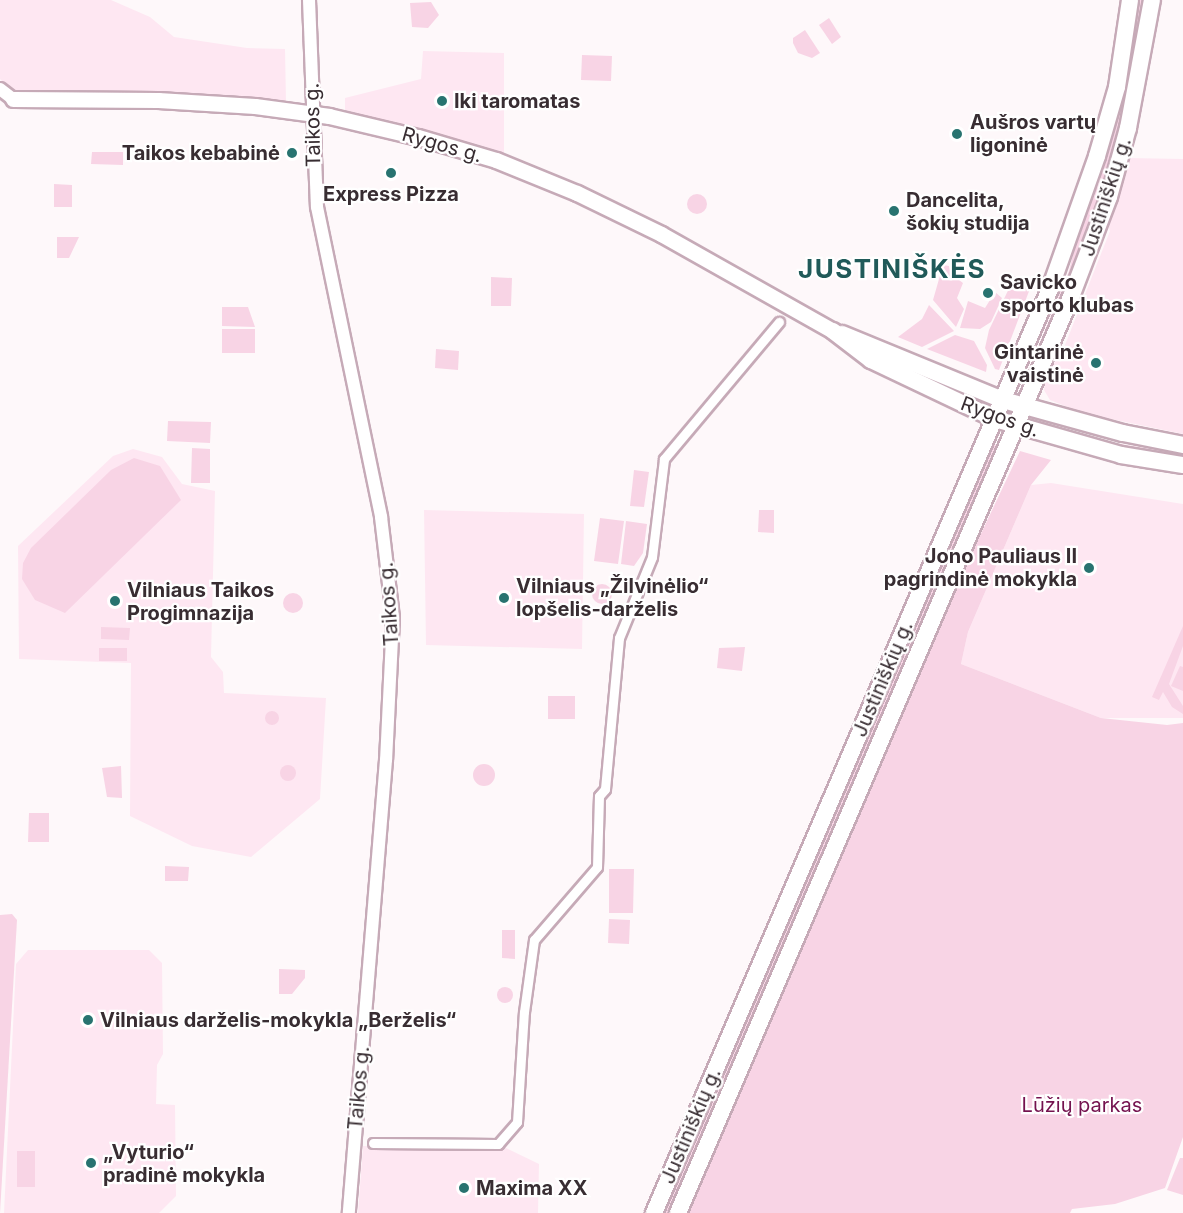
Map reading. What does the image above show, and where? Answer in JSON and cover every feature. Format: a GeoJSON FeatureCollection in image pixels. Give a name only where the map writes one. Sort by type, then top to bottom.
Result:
{"type":"FeatureCollection","features":[{"type":"Feature","properties":{"kind":"main road","name":"Justiniškių g."},"geometry":{"type":"LineString","coordinates":[[654,1213],[1050,289],[1098,156],[1116,87],[1130,0]]}},
{"type":"Feature","properties":{"kind":"main road","name":"Justiniškių g."},"geometry":{"type":"LineString","coordinates":[[678,1213],[1016,426],[1109,197],[1137,89],[1152,0]]}},
{"type":"Feature","properties":{"kind":"main road","name":"Rygos g."},"geometry":{"type":"LineString","coordinates":[[833,331],[1024,407],[1183,445]]}},
{"type":"Feature","properties":{"kind":"main road","name":"Rygos g."},"geometry":{"type":"LineString","coordinates":[[833,331],[871,360],[995,419],[1121,454],[1183,465]]}},
{"type":"Feature","properties":{"kind":"street","name":"Taikos g."},"geometry":{"type":"LineString","coordinates":[[309,0],[317,207],[381,517],[393,618],[388,740],[349,1213]]}},
{"type":"Feature","properties":{"kind":"street"},"geometry":{"type":"LineString","coordinates":[[0,89],[13,99]]}},
{"type":"Feature","properties":{"kind":"street","name":"Rygos g."},"geometry":{"type":"LineString","coordinates":[[13,99],[207,102],[313,114],[418,136],[551,182],[661,234],[833,331]]}},
{"type":"Feature","properties":{"kind":"street"},"geometry":{"type":"LineString","coordinates":[[373,1143],[498,1144],[517,1122],[524,1012],[534,940],[597,867],[599,796],[605,789],[618,638],[652,557],[664,459],[779,322]]}},
{"type":"Feature","properties":{"kind":"shaded area"},"geometry":{"type":"Polygon","coordinates":[[[0,0],[111,0],[150,17],[174,37],[247,48],[285,49],[286,102],[207,97],[15,94],[0,79],[0,0]]]}},
{"type":"Feature","properties":{"kind":"shaded area"},"geometry":{"type":"Polygon","coordinates":[[[423,51],[504,53],[504,154],[345,112],[345,98],[421,79],[423,51]]]}},
{"type":"Feature","properties":{"kind":"shaded area"},"geometry":{"type":"Polygon","coordinates":[[[1127,158],[1183,159],[1183,434],[1082,413],[1050,400],[1044,390],[1046,377],[1065,345],[1110,231],[1108,223],[1127,158]]]}},
{"type":"Feature","properties":{"kind":"shaded area","name":"Vilniaus Taikos Progimnazija"},"geometry":{"type":"Polygon","coordinates":[[[133,449],[162,457],[182,484],[215,491],[211,657],[223,672],[224,693],[326,698],[320,799],[251,857],[192,846],[130,816],[131,663],[19,659],[18,546],[113,456],[133,449]]]}},
{"type":"Feature","properties":{"kind":"shaded area","name":"Jono Pauliaus II pagrindinė mokykla"},"geometry":{"type":"Polygon","coordinates":[[[1051,483],[1183,504],[1183,718],[1101,718],[961,664],[968,632],[1031,485],[1051,483]]]}},
{"type":"Feature","properties":{"kind":"shaded area","name":"Vilniaus „Žilvinėlio“ lopšelis-darželis"},"geometry":{"type":"Polygon","coordinates":[[[424,510],[584,514],[582,649],[426,645],[424,510]]]}},
{"type":"Feature","properties":{"kind":"shaded area"},"geometry":{"type":"Polygon","coordinates":[[[28,950],[149,950],[162,963],[163,1054],[157,1065],[156,1104],[175,1105],[176,1196],[159,1213],[4,1213],[16,964],[28,950]]]}},
{"type":"Feature","properties":{"kind":"shaded area"},"geometry":{"type":"Polygon","coordinates":[[[363,1146],[504,1147],[539,1164],[538,1213],[358,1213],[363,1146]]]}},
{"type":"Feature","properties":{"kind":"green space"},"geometry":{"type":"Polygon","coordinates":[[[1136,0],[1147,0],[1127,112],[1079,262],[1029,381],[1025,379],[1069,271],[1136,0]]]}},
{"type":"Feature","properties":{"kind":"green space"},"geometry":{"type":"Polygon","coordinates":[[[431,2],[439,15],[428,28],[412,27],[410,3],[431,2]]]}},
{"type":"Feature","properties":{"kind":"green space"},"geometry":{"type":"Polygon","coordinates":[[[829,18],[841,37],[832,44],[819,25],[829,18]]]}},
{"type":"Feature","properties":{"kind":"green space"},"geometry":{"type":"Polygon","coordinates":[[[805,30],[820,53],[812,58],[798,53],[793,43],[793,38],[805,30]]]}},
{"type":"Feature","properties":{"kind":"green space"},"geometry":{"type":"Polygon","coordinates":[[[582,55],[612,56],[611,81],[581,80],[582,55]]]}},
{"type":"Feature","properties":{"kind":"green space"},"geometry":{"type":"Polygon","coordinates":[[[92,152],[123,152],[123,165],[91,164],[92,152]]]}},
{"type":"Feature","properties":{"kind":"green space"},"geometry":{"type":"Polygon","coordinates":[[[54,184],[72,185],[72,207],[54,207],[54,184]]]}},
{"type":"Feature","properties":{"kind":"green space"},"geometry":{"type":"Polygon","coordinates":[[[697,194],[704,197],[707,204],[704,211],[697,214],[690,211],[687,204],[690,197],[697,194]]]}},
{"type":"Feature","properties":{"kind":"green space"},"geometry":{"type":"Polygon","coordinates":[[[57,237],[79,237],[69,258],[57,258],[57,237]]]}},
{"type":"Feature","properties":{"kind":"green space"},"geometry":{"type":"Polygon","coordinates":[[[943,265],[949,266],[951,274],[963,283],[957,298],[964,309],[956,327],[933,300],[943,265]]]}},
{"type":"Feature","properties":{"kind":"green space"},"geometry":{"type":"Polygon","coordinates":[[[1015,276],[1032,282],[999,370],[995,369],[985,348],[989,330],[1015,276]]]}},
{"type":"Feature","properties":{"kind":"green space"},"geometry":{"type":"Polygon","coordinates":[[[491,277],[512,278],[511,306],[491,306],[491,277]]]}},
{"type":"Feature","properties":{"kind":"green space"},"geometry":{"type":"Polygon","coordinates":[[[995,292],[1002,298],[991,322],[980,329],[960,328],[968,301],[985,308],[995,292]]]}},
{"type":"Feature","properties":{"kind":"green space"},"geometry":{"type":"Polygon","coordinates":[[[929,305],[954,331],[922,347],[898,337],[922,319],[929,305]]]}},
{"type":"Feature","properties":{"kind":"green space"},"geometry":{"type":"Polygon","coordinates":[[[222,307],[248,307],[255,327],[222,326],[222,307]]]}},
{"type":"Feature","properties":{"kind":"green space"},"geometry":{"type":"Polygon","coordinates":[[[222,329],[255,329],[255,353],[222,353],[222,329]]]}},
{"type":"Feature","properties":{"kind":"green space"},"geometry":{"type":"Polygon","coordinates":[[[955,335],[974,341],[987,365],[986,372],[927,349],[955,335]]]}},
{"type":"Feature","properties":{"kind":"green space"},"geometry":{"type":"Polygon","coordinates":[[[436,349],[459,351],[458,370],[435,368],[436,349]]]}},
{"type":"Feature","properties":{"kind":"green space"},"geometry":{"type":"Polygon","coordinates":[[[168,421],[211,422],[210,443],[167,441],[168,421]]]}},
{"type":"Feature","properties":{"kind":"green space"},"geometry":{"type":"Polygon","coordinates":[[[1043,424],[1101,441],[1183,454],[1183,459],[1107,445],[1043,424]]]}},
{"type":"Feature","properties":{"kind":"green space"},"geometry":{"type":"Polygon","coordinates":[[[992,443],[996,445],[927,616],[672,1213],[660,1213],[992,443]]]}},
{"type":"Feature","properties":{"kind":"green space"},"geometry":{"type":"Polygon","coordinates":[[[192,448],[210,449],[210,483],[191,483],[192,448]]]}},
{"type":"Feature","properties":{"kind":"green space","name":"Lūžių parkas"},"geometry":{"type":"Polygon","coordinates":[[[1020,451],[1051,460],[1031,485],[968,632],[961,664],[1101,718],[1167,725],[1183,723],[1183,1137],[1165,1188],[1115,1204],[1072,1209],[1070,1213],[684,1213],[935,631],[1020,451]]]}},
{"type":"Feature","properties":{"kind":"green space"},"geometry":{"type":"Polygon","coordinates":[[[134,458],[160,466],[181,500],[65,613],[35,600],[22,579],[23,563],[31,548],[111,470],[134,458]]]}},
{"type":"Feature","properties":{"kind":"green space"},"geometry":{"type":"Polygon","coordinates":[[[634,470],[649,472],[644,507],[630,506],[634,470]]]}},
{"type":"Feature","properties":{"kind":"green space"},"geometry":{"type":"Polygon","coordinates":[[[759,510],[774,510],[774,533],[758,532],[759,510]]]}},
{"type":"Feature","properties":{"kind":"green space"},"geometry":{"type":"Polygon","coordinates":[[[600,518],[624,521],[618,564],[594,561],[600,518]]]}},
{"type":"Feature","properties":{"kind":"green space"},"geometry":{"type":"Polygon","coordinates":[[[626,521],[647,524],[643,553],[634,566],[621,564],[626,521]]]}},
{"type":"Feature","properties":{"kind":"green space"},"geometry":{"type":"Polygon","coordinates":[[[598,584],[606,584],[612,590],[612,598],[606,604],[598,604],[592,598],[592,590],[598,584]]]}},
{"type":"Feature","properties":{"kind":"green space"},"geometry":{"type":"Polygon","coordinates":[[[293,593],[300,596],[303,603],[300,610],[293,613],[286,610],[283,603],[286,596],[293,593]]]}},
{"type":"Feature","properties":{"kind":"green space"},"geometry":{"type":"Polygon","coordinates":[[[1183,626],[1183,646],[1169,684],[1183,706],[1183,714],[1172,707],[1163,692],[1159,700],[1152,697],[1183,626]]]}},
{"type":"Feature","properties":{"kind":"green space"},"geometry":{"type":"Polygon","coordinates":[[[101,627],[130,628],[129,640],[101,639],[101,627]]]}},
{"type":"Feature","properties":{"kind":"green space"},"geometry":{"type":"Polygon","coordinates":[[[745,647],[742,671],[717,668],[719,648],[745,647]]]}},
{"type":"Feature","properties":{"kind":"green space"},"geometry":{"type":"Polygon","coordinates":[[[99,648],[127,648],[127,661],[99,661],[99,648]]]}},
{"type":"Feature","properties":{"kind":"green space"},"geometry":{"type":"Polygon","coordinates":[[[1180,666],[1183,667],[1183,691],[1171,686],[1180,666]]]}},
{"type":"Feature","properties":{"kind":"green space"},"geometry":{"type":"Polygon","coordinates":[[[548,696],[575,696],[575,719],[548,719],[548,696]]]}},
{"type":"Feature","properties":{"kind":"green space"},"geometry":{"type":"Polygon","coordinates":[[[272,711],[277,713],[279,718],[277,723],[272,725],[267,723],[265,718],[267,713],[272,711]]]}},
{"type":"Feature","properties":{"kind":"green space"},"geometry":{"type":"Polygon","coordinates":[[[484,764],[492,767],[495,775],[492,783],[484,786],[476,783],[473,775],[476,767],[484,764]]]}},
{"type":"Feature","properties":{"kind":"green space"},"geometry":{"type":"Polygon","coordinates":[[[288,765],[296,773],[288,781],[280,773],[288,765]]]}},
{"type":"Feature","properties":{"kind":"green space"},"geometry":{"type":"Polygon","coordinates":[[[121,766],[122,798],[107,797],[102,768],[121,766]]]}},
{"type":"Feature","properties":{"kind":"green space"},"geometry":{"type":"Polygon","coordinates":[[[29,813],[49,813],[49,842],[28,842],[29,813]]]}},
{"type":"Feature","properties":{"kind":"green space"},"geometry":{"type":"Polygon","coordinates":[[[165,866],[189,867],[188,881],[165,881],[165,866]]]}},
{"type":"Feature","properties":{"kind":"green space"},"geometry":{"type":"Polygon","coordinates":[[[609,869],[634,869],[633,913],[609,913],[609,869]]]}},
{"type":"Feature","properties":{"kind":"green space"},"geometry":{"type":"Polygon","coordinates":[[[12,914],[17,920],[0,1213],[0,915],[12,914]]]}},
{"type":"Feature","properties":{"kind":"green space"},"geometry":{"type":"Polygon","coordinates":[[[609,919],[630,920],[629,944],[608,943],[609,919]]]}},
{"type":"Feature","properties":{"kind":"green space"},"geometry":{"type":"Polygon","coordinates":[[[502,930],[515,930],[515,959],[502,958],[502,930]]]}},
{"type":"Feature","properties":{"kind":"green space"},"geometry":{"type":"Polygon","coordinates":[[[279,969],[305,970],[305,978],[292,994],[279,994],[279,969]]]}},
{"type":"Feature","properties":{"kind":"green space"},"geometry":{"type":"Polygon","coordinates":[[[505,987],[511,989],[513,995],[511,1001],[505,1003],[499,1001],[497,995],[499,989],[505,987]]]}},
{"type":"Feature","properties":{"kind":"green space"},"geometry":{"type":"Polygon","coordinates":[[[17,1151],[35,1151],[35,1187],[17,1187],[17,1151]]]}},
{"type":"Feature","properties":{"kind":"green space"},"geometry":{"type":"Polygon","coordinates":[[[1180,1158],[1183,1158],[1183,1195],[1167,1190],[1180,1158]]]}},
{"type":"Feature","properties":{"kind":"place","name":"Iki taromatas"},"geometry":{"type":"Point","coordinates":[442,101]}},
{"type":"Feature","properties":{"kind":"place","name":"Aušros vartų ligoninė"},"geometry":{"type":"Point","coordinates":[957,134]}},
{"type":"Feature","properties":{"kind":"place","name":"Taikos kebabinė"},"geometry":{"type":"Point","coordinates":[292,153]}},
{"type":"Feature","properties":{"kind":"place","name":"Express Pizza"},"geometry":{"type":"Point","coordinates":[391,173]}},
{"type":"Feature","properties":{"kind":"place","name":"Dancelita, šokių studija"},"geometry":{"type":"Point","coordinates":[894,211]}},
{"type":"Feature","properties":{"kind":"place","name":"Savicko sporto klubas"},"geometry":{"type":"Point","coordinates":[988,293]}},
{"type":"Feature","properties":{"kind":"place","name":"Gintarinė vaistinė"},"geometry":{"type":"Point","coordinates":[1096,363]}},
{"type":"Feature","properties":{"kind":"place","name":"Jono Pauliaus II pagrindinė mokykla"},"geometry":{"type":"Point","coordinates":[1089,568]}},
{"type":"Feature","properties":{"kind":"place","name":"Vilniaus „Žilvinėlio“ lopšelis-darželis"},"geometry":{"type":"Point","coordinates":[504,598]}},
{"type":"Feature","properties":{"kind":"place","name":"Vilniaus Taikos Progimnazija"},"geometry":{"type":"Point","coordinates":[115,601]}},
{"type":"Feature","properties":{"kind":"place","name":"Vilniaus darželis-mokykla „Berželis“"},"geometry":{"type":"Point","coordinates":[88,1020]}},
{"type":"Feature","properties":{"kind":"place","name":"„Vyturio“ pradinė mokykla"},"geometry":{"type":"Point","coordinates":[91,1163]}},
{"type":"Feature","properties":{"kind":"place","name":"Maxima XX"},"geometry":{"type":"Point","coordinates":[464,1188]}},
{"type":"Feature","properties":{"kind":"district","name":"JUSTINIŠKĖS"},"geometry":{"type":"Point","coordinates":[892,269]}}]}
